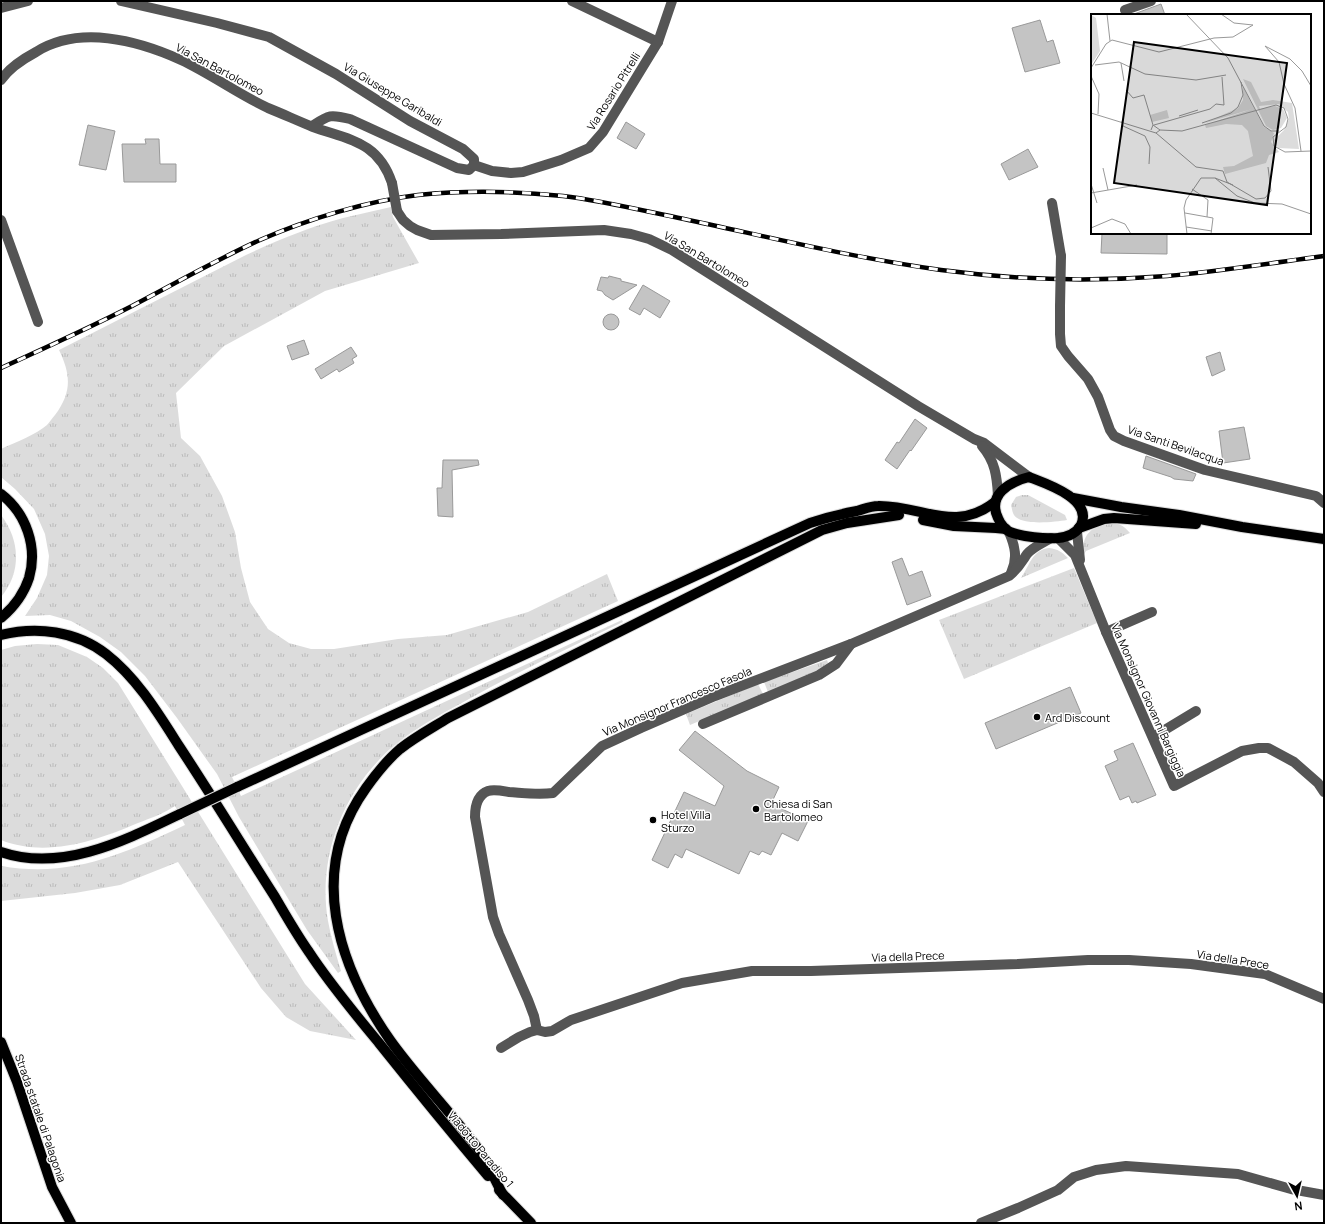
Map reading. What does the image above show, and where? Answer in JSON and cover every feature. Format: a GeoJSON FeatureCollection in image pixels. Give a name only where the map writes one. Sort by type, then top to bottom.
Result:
{"type":"FeatureCollection","features":[{"type":"Feature","properties":{"kind":"main road"},"geometry":{"type":"LineString","coordinates":[[1,852],[25,857],[46,858],[90,852],[136,835],[810,523],[836,515],[876,506],[942,516],[961,517],[979,512],[996,499],[1012,483],[1029,477],[1073,498],[1078,502],[1083,512],[1083,517],[1078,530]]}},
{"type":"Feature","properties":{"kind":"main road"},"geometry":{"type":"LineString","coordinates":[[1,494],[14,506],[25,524],[31,546],[32,562],[29,578],[24,589],[16,602],[1,618]]}},
{"type":"Feature","properties":{"kind":"main road"},"geometry":{"type":"LineString","coordinates":[[1073,498],[1121,507],[1179,514],[1242,527],[1324,540]]}},
{"type":"Feature","properties":{"kind":"main road"},"geometry":{"type":"LineString","coordinates":[[996,499],[998,517],[1007,531]]}},
{"type":"Feature","properties":{"kind":"main road"},"geometry":{"type":"LineString","coordinates":[[858,510],[899,515],[954,526],[996,528],[1030,536],[1054,538],[1068,536],[1104,519],[1114,518],[1242,527]]}},
{"type":"Feature","properties":{"kind":"main road"},"geometry":{"type":"LineString","coordinates":[[503,1195],[479,1151],[390,1041],[373,1014],[344,953],[336,924],[334,880],[340,842],[349,816],[359,797],[379,770],[400,750],[448,718],[822,530],[847,523],[899,515]]}},
{"type":"Feature","properties":{"kind":"main road","name":"Viadotto Paradiso 1"},"geometry":{"type":"LineString","coordinates":[[1,636],[38,630],[59,632],[92,644],[121,666],[151,703],[310,953],[358,1018],[415,1088],[503,1195],[531,1223]]}},
{"type":"Feature","properties":{"kind":"main road","name":"Strada statale di Palagonia"},"geometry":{"type":"LineString","coordinates":[[1,1042],[17,1082],[52,1187],[71,1223]]}},
{"type":"Feature","properties":{"kind":"street"},"geometry":{"type":"LineString","coordinates":[[1,8],[28,1]]}},
{"type":"Feature","properties":{"kind":"street","name":"Via Giuseppe Garibaldi"},"geometry":{"type":"LineString","coordinates":[[121,1],[217,23],[269,37],[336,74],[410,121],[463,149],[473,156],[475,162],[474,165]]}},
{"type":"Feature","properties":{"kind":"street"},"geometry":{"type":"LineString","coordinates":[[572,1],[658,42]]}},
{"type":"Feature","properties":{"kind":"street","name":"Via Rosario Pitrelli"},"geometry":{"type":"LineString","coordinates":[[474,165],[492,171],[511,173],[523,172],[561,160],[590,148],[603,132],[658,42],[672,1]]}},
{"type":"Feature","properties":{"kind":"street"},"geometry":{"type":"LineString","coordinates":[[1125,10],[1151,1]]}},
{"type":"Feature","properties":{"kind":"street","name":"Via San Bartolomeo"},"geometry":{"type":"LineString","coordinates":[[1,80],[16,65],[27,57],[60,40],[79,37],[104,38],[129,42],[152,49],[181,60],[246,97],[312,126],[359,142],[380,159],[390,175],[397,211],[403,220],[417,230],[432,235],[604,230],[631,234],[649,239],[672,250],[918,406],[974,439]]}},
{"type":"Feature","properties":{"kind":"street"},"geometry":{"type":"LineString","coordinates":[[312,126],[327,116],[338,116],[350,119],[456,168],[468,170],[474,165]]}},
{"type":"Feature","properties":{"kind":"street","name":"Via Santi Bevilacqua"},"geometry":{"type":"LineString","coordinates":[[1052,203],[1061,256],[1061,346],[1088,379],[1098,397],[1110,430],[1114,436],[1205,470],[1316,496],[1324,503]]}},
{"type":"Feature","properties":{"kind":"street"},"geometry":{"type":"LineString","coordinates":[[1,220],[38,322]]}},
{"type":"Feature","properties":{"kind":"street"},"geometry":{"type":"LineString","coordinates":[[974,439],[984,443],[1029,477]]}},
{"type":"Feature","properties":{"kind":"street"},"geometry":{"type":"LineString","coordinates":[[974,439],[987,452],[991,459],[997,478],[996,499]]}},
{"type":"Feature","properties":{"kind":"street"},"geometry":{"type":"LineString","coordinates":[[1078,530],[1078,555],[1082,572]]}},
{"type":"Feature","properties":{"kind":"street"},"geometry":{"type":"LineString","coordinates":[[1007,531],[1015,549],[1016,557],[1014,566],[1009,576]]}},
{"type":"Feature","properties":{"kind":"street"},"geometry":{"type":"LineString","coordinates":[[1009,576],[1016,571],[1028,554],[1041,543],[1054,538],[1074,555],[1082,572]]}},
{"type":"Feature","properties":{"kind":"street","name":"Via Monsignor Giovanni Bargiggia"},"geometry":{"type":"LineString","coordinates":[[1082,572],[1106,632],[1174,786],[1242,751],[1268,748],[1294,762],[1318,783],[1324,792]]}},
{"type":"Feature","properties":{"kind":"street","name":"Via Monsignor Francesco Fasola"},"geometry":{"type":"LineString","coordinates":[[537,1030],[528,1000],[493,917],[474,817],[477,802],[481,796],[489,791],[542,794],[553,793],[602,746],[715,696],[851,644],[1009,576]]}},
{"type":"Feature","properties":{"kind":"street"},"geometry":{"type":"LineString","coordinates":[[1106,632],[1152,612]]}},
{"type":"Feature","properties":{"kind":"street"},"geometry":{"type":"LineString","coordinates":[[703,724],[818,675],[836,664],[851,644]]}},
{"type":"Feature","properties":{"kind":"street"},"geometry":{"type":"LineString","coordinates":[[1153,737],[1196,711]]}},
{"type":"Feature","properties":{"kind":"street","name":"Via della Prece"},"geometry":{"type":"LineString","coordinates":[[501,1048],[519,1037],[537,1030],[545,1032],[552,1031],[571,1020],[682,982],[752,971],[819,971],[1088,960],[1129,960],[1191,964],[1265,974],[1324,999]]}},
{"type":"Feature","properties":{"kind":"street"},"geometry":{"type":"LineString","coordinates":[[981,1223],[1058,1190],[1074,1177],[1096,1170],[1126,1166],[1238,1174],[1324,1195]]}},
{"type":"Feature","properties":{"kind":"green space"},"geometry":{"type":"Polygon","coordinates":[[[391,207],[393,217],[419,263],[325,291],[224,346],[176,393],[181,438],[200,456],[222,496],[235,532],[241,568],[250,602],[268,629],[289,643],[311,649],[334,649],[398,639],[447,635],[528,612],[607,574],[618,601],[232,777],[241,796],[622,620],[623,622],[545,659],[433,719],[388,751],[365,777],[343,814],[335,834],[329,856],[326,877],[328,921],[341,971],[338,973],[307,930],[239,817],[217,774],[145,676],[121,652],[100,637],[71,621],[50,615],[25,616],[37,598],[47,575],[49,556],[45,534],[34,509],[1,477],[1,449],[43,428],[61,407],[67,391],[68,383],[66,367],[59,350],[270,244],[331,222],[391,207]]]}},
{"type":"Feature","properties":{"kind":"green space"},"geometry":{"type":"Polygon","coordinates":[[[1028,495],[1065,515],[1067,520],[1054,522],[1023,521],[1013,514],[1011,505],[1016,497],[1028,495]]]}},
{"type":"Feature","properties":{"kind":"green space"},"geometry":{"type":"Polygon","coordinates":[[[1,515],[12,535],[16,556],[13,577],[1,597],[1,515]]]}},
{"type":"Feature","properties":{"kind":"green space"},"geometry":{"type":"Polygon","coordinates":[[[1109,523],[1121,525],[1130,533],[1086,551],[1083,556],[1084,543],[1088,534],[1096,527],[1109,523]]]}},
{"type":"Feature","properties":{"kind":"green space"},"geometry":{"type":"Polygon","coordinates":[[[1049,548],[1060,551],[1068,558],[1021,578],[1035,555],[1043,549],[1049,548]]]}},
{"type":"Feature","properties":{"kind":"green space"},"geometry":{"type":"Polygon","coordinates":[[[1074,568],[1097,623],[964,679],[939,620],[1074,568]]]}},
{"type":"Feature","properties":{"kind":"green space"},"geometry":{"type":"Polygon","coordinates":[[[37,644],[58,645],[87,657],[103,668],[118,683],[305,984],[356,1040],[310,1031],[286,1017],[261,988],[178,862],[120,885],[75,893],[1,901],[1,866],[27,869],[51,869],[74,866],[118,854],[185,825],[175,806],[157,816],[122,830],[71,845],[35,847],[18,845],[1,840],[1,650],[15,646],[37,644]]]}},
{"type":"Feature","properties":{"kind":"green space"},"geometry":{"type":"Polygon","coordinates":[[[827,660],[828,663],[816,673],[768,692],[764,682],[827,660]]]}},
{"type":"Feature","properties":{"kind":"green space"},"geometry":{"type":"Polygon","coordinates":[[[758,684],[763,694],[690,725],[686,714],[758,684]]]}},
{"type":"Feature","properties":{"kind":"building"},"geometry":{"type":"Polygon","coordinates":[[[1161,4],[1165,14],[1134,14],[1161,4]]]}},
{"type":"Feature","properties":{"kind":"building"},"geometry":{"type":"Polygon","coordinates":[[[1040,20],[1047,42],[1053,40],[1060,63],[1025,72],[1012,28],[1040,20]]]}},
{"type":"Feature","properties":{"kind":"building"},"geometry":{"type":"Polygon","coordinates":[[[626,122],[645,134],[636,149],[617,138],[626,122]]]}},
{"type":"Feature","properties":{"kind":"building"},"geometry":{"type":"Polygon","coordinates":[[[88,125],[115,131],[106,170],[79,165],[88,125]]]}},
{"type":"Feature","properties":{"kind":"building"},"geometry":{"type":"Polygon","coordinates":[[[145,139],[159,139],[160,164],[176,164],[176,182],[124,182],[122,144],[146,144],[145,139]]]}},
{"type":"Feature","properties":{"kind":"building"},"geometry":{"type":"Polygon","coordinates":[[[1028,149],[1038,167],[1009,180],[1001,164],[1028,149]]]}},
{"type":"Feature","properties":{"kind":"building"},"geometry":{"type":"Polygon","coordinates":[[[1102,234],[1167,234],[1167,254],[1101,253],[1102,234]]]}},
{"type":"Feature","properties":{"kind":"building"},"geometry":{"type":"Polygon","coordinates":[[[609,276],[637,285],[613,300],[602,291],[597,290],[601,277],[608,278],[609,276]]]}},
{"type":"Feature","properties":{"kind":"building"},"geometry":{"type":"Polygon","coordinates":[[[643,285],[670,301],[660,318],[644,308],[640,315],[629,309],[643,285]]]}},
{"type":"Feature","properties":{"kind":"building"},"geometry":{"type":"Polygon","coordinates":[[[611,314],[618,319],[619,322],[614,329],[611,330],[604,325],[603,322],[608,315],[611,314]]]}},
{"type":"Feature","properties":{"kind":"building"},"geometry":{"type":"Polygon","coordinates":[[[304,340],[309,354],[292,360],[287,346],[304,340]]]}},
{"type":"Feature","properties":{"kind":"building"},"geometry":{"type":"Polygon","coordinates":[[[351,347],[357,356],[352,359],[354,363],[339,372],[337,369],[321,379],[315,369],[351,347]]]}},
{"type":"Feature","properties":{"kind":"building"},"geometry":{"type":"Polygon","coordinates":[[[1220,352],[1225,370],[1212,376],[1206,357],[1220,352]]]}},
{"type":"Feature","properties":{"kind":"building"},"geometry":{"type":"Polygon","coordinates":[[[915,419],[927,428],[897,469],[885,460],[897,442],[899,443],[915,419]]]}},
{"type":"Feature","properties":{"kind":"building"},"geometry":{"type":"Polygon","coordinates":[[[1244,427],[1250,459],[1223,463],[1219,431],[1244,427]]]}},
{"type":"Feature","properties":{"kind":"building"},"geometry":{"type":"Polygon","coordinates":[[[1146,456],[1196,474],[1193,481],[1174,479],[1143,468],[1146,456]]]}},
{"type":"Feature","properties":{"kind":"building"},"geometry":{"type":"Polygon","coordinates":[[[443,460],[478,460],[479,465],[452,470],[453,517],[438,516],[437,488],[442,488],[443,460]]]}},
{"type":"Feature","properties":{"kind":"building"},"geometry":{"type":"Polygon","coordinates":[[[902,558],[909,576],[922,571],[931,596],[907,605],[892,562],[902,558]]]}},
{"type":"Feature","properties":{"kind":"building"},"geometry":{"type":"Polygon","coordinates":[[[1070,687],[1081,713],[996,749],[985,723],[1070,687]]]}},
{"type":"Feature","properties":{"kind":"building"},"geometry":{"type":"Polygon","coordinates":[[[695,731],[747,771],[779,787],[771,804],[808,821],[798,841],[782,833],[771,855],[762,851],[759,855],[750,851],[739,874],[686,849],[682,858],[675,854],[668,868],[652,860],[684,792],[715,806],[724,786],[679,750],[695,731]]]}},
{"type":"Feature","properties":{"kind":"building"},"geometry":{"type":"Polygon","coordinates":[[[1133,743],[1156,795],[1137,803],[1136,801],[1132,803],[1129,796],[1120,800],[1105,766],[1118,760],[1114,751],[1133,743]]]}},
{"type":"Feature","properties":{"kind":"railway"},"geometry":{"type":"LineString","coordinates":[[1,368],[100,322],[195,272],[278,232],[358,206],[436,193],[509,192],[578,198],[624,206],[876,260],[941,270],[997,276],[1054,279],[1139,278],[1207,272],[1324,256]]}},
{"type":"Feature","properties":{"kind":"place","name":"Ard Discount"},"geometry":{"type":"Point","coordinates":[1037,717]}},
{"type":"Feature","properties":{"kind":"place","name":"Chiesa di San Bartolomeo"},"geometry":{"type":"Point","coordinates":[756,809]}},
{"type":"Feature","properties":{"kind":"place","name":"Hotel Villa Sturzo"},"geometry":{"type":"Point","coordinates":[653,820]}}]}
